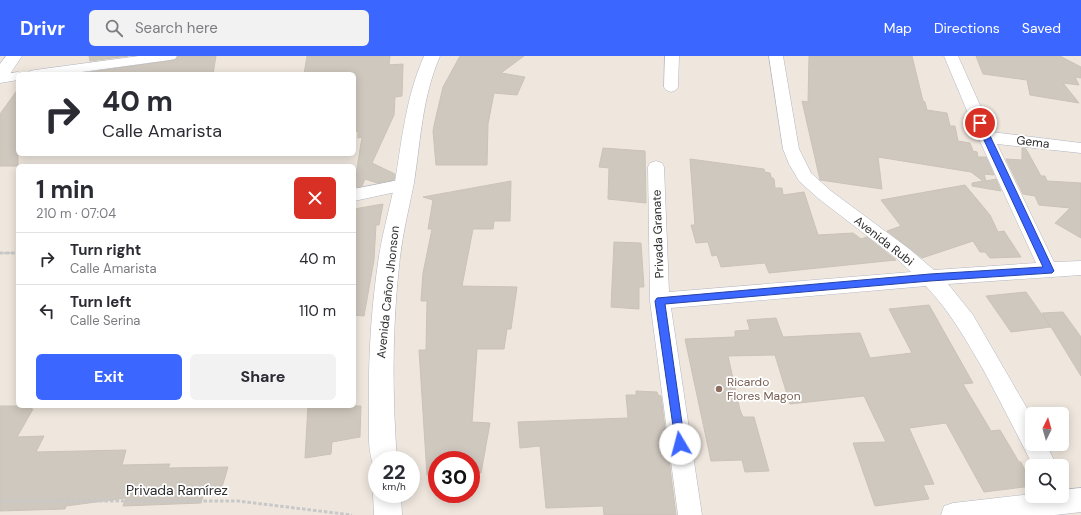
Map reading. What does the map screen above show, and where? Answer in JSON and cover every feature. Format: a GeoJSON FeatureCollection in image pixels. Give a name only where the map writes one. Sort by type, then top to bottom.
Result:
{"type":"FeatureCollection","features":[{"type":"Feature","properties":{"kind":"main road"},"geometry":{"type":"LineString","coordinates":[[0,77],[14,56]]}},
{"type":"Feature","properties":{"kind":"main road","name":"Avenida Cañon Jhonson"},"geometry":{"type":"LineString","coordinates":[[383,451],[381,421],[381,358],[386,287],[393,235],[404,185],[417,103],[422,79],[432,56]]}},
{"type":"Feature","properties":{"kind":"main road"},"geometry":{"type":"LineString","coordinates":[[387,503],[388,515]]}},
{"type":"Feature","properties":{"kind":"street"},"geometry":{"type":"LineString","coordinates":[[50,72],[170,56]]}},
{"type":"Feature","properties":{"kind":"street"},"geometry":{"type":"LineString","coordinates":[[671,87],[672,56]]}},
{"type":"Feature","properties":{"kind":"street","name":"Avenida Rubi"},"geometry":{"type":"LineString","coordinates":[[776,56],[791,149],[797,164],[805,177],[825,195],[902,254],[930,278],[950,299],[966,321],[1025,426]]}},
{"type":"Feature","properties":{"kind":"street"},"geometry":{"type":"LineString","coordinates":[[951,56],[986,137],[1049,271]]}},
{"type":"Feature","properties":{"kind":"street"},"geometry":{"type":"LineString","coordinates":[[0,77],[16,76]]}},
{"type":"Feature","properties":{"kind":"street","name":"Gema"},"geometry":{"type":"LineString","coordinates":[[986,137],[1081,148]]}},
{"type":"Feature","properties":{"kind":"street","name":"Privada Granate"},"geometry":{"type":"LineString","coordinates":[[656,167],[660,301],[690,515]]}},
{"type":"Feature","properties":{"kind":"street"},"geometry":{"type":"LineString","coordinates":[[356,195],[404,185]]}},
{"type":"Feature","properties":{"kind":"street"},"geometry":{"type":"LineString","coordinates":[[660,301],[930,278],[1081,268]]}},
{"type":"Feature","properties":{"kind":"street"},"geometry":{"type":"LineString","coordinates":[[953,515],[1069,504]]}},
{"type":"Feature","properties":{"kind":"path"},"geometry":{"type":"LineString","coordinates":[[0,253],[16,253]]}},
{"type":"Feature","properties":{"kind":"path","name":"Privada Ramírez"},"geometry":{"type":"LineString","coordinates":[[0,501],[238,501],[352,515]]}},
{"type":"Feature","properties":{"kind":"building"},"geometry":{"type":"Polygon","coordinates":[[[89,56],[128,56],[90,61],[89,56]]]}},
{"type":"Feature","properties":{"kind":"building"},"geometry":{"type":"Polygon","coordinates":[[[178,56],[216,56],[213,72],[90,72],[175,60],[178,56]]]}},
{"type":"Feature","properties":{"kind":"building"},"geometry":{"type":"Polygon","coordinates":[[[307,56],[390,56],[389,65],[403,64],[402,96],[395,97],[394,115],[372,163],[395,174],[394,180],[377,183],[365,179],[362,186],[356,187],[356,174],[362,137],[358,138],[358,131],[356,132],[356,72],[304,72],[307,56]]]}},
{"type":"Feature","properties":{"kind":"building"},"geometry":{"type":"Polygon","coordinates":[[[460,56],[524,56],[501,73],[525,77],[517,95],[494,93],[488,124],[487,165],[436,165],[433,131],[435,121],[443,87],[460,56]]]}},
{"type":"Feature","properties":{"kind":"building"},"geometry":{"type":"Polygon","coordinates":[[[809,56],[912,56],[923,101],[925,102],[927,110],[947,113],[950,126],[955,126],[958,141],[970,143],[973,151],[977,152],[978,157],[986,157],[994,175],[984,174],[986,181],[996,179],[1001,191],[972,186],[972,183],[983,181],[971,172],[878,157],[882,189],[820,180],[802,101],[808,102],[809,56]]]}},
{"type":"Feature","properties":{"kind":"building"},"geometry":{"type":"Polygon","coordinates":[[[976,56],[1060,56],[1081,67],[1081,78],[1075,77],[1079,85],[1063,83],[1079,103],[1030,95],[1027,80],[983,74],[976,56]]]}},
{"type":"Feature","properties":{"kind":"building"},"geometry":{"type":"Polygon","coordinates":[[[16,92],[16,156],[18,156],[18,164],[16,164],[16,166],[0,166],[0,114],[16,92]]]}},
{"type":"Feature","properties":{"kind":"building"},"geometry":{"type":"Polygon","coordinates":[[[603,148],[645,151],[646,203],[608,199],[609,168],[599,167],[603,148]]]}},
{"type":"Feature","properties":{"kind":"building"},"geometry":{"type":"Polygon","coordinates":[[[1022,148],[1026,149],[1041,176],[1045,176],[1047,181],[1081,183],[1081,238],[1055,223],[1070,208],[1039,205],[1035,196],[1023,194],[1006,159],[1022,160],[1022,148]]]}},
{"type":"Feature","properties":{"kind":"building"},"geometry":{"type":"Polygon","coordinates":[[[690,159],[764,169],[765,172],[770,173],[771,177],[774,179],[775,188],[782,188],[783,195],[804,192],[818,235],[853,233],[861,239],[867,237],[896,260],[769,273],[765,263],[721,267],[717,255],[712,256],[708,242],[696,243],[691,225],[695,225],[690,159]]]}},
{"type":"Feature","properties":{"kind":"building"},"geometry":{"type":"Polygon","coordinates":[[[511,181],[510,221],[494,221],[493,229],[473,229],[462,286],[517,287],[511,329],[507,329],[504,349],[477,349],[472,422],[490,423],[481,473],[480,451],[428,451],[427,475],[419,350],[426,350],[427,301],[421,301],[423,273],[432,229],[428,229],[433,200],[423,197],[511,181]]]}},
{"type":"Feature","properties":{"kind":"building"},"geometry":{"type":"Polygon","coordinates":[[[965,185],[990,215],[998,232],[1004,231],[1021,257],[990,258],[985,252],[980,252],[973,241],[922,258],[887,231],[901,226],[881,200],[965,185]]]}},
{"type":"Feature","properties":{"kind":"building"},"geometry":{"type":"Polygon","coordinates":[[[383,204],[379,225],[376,225],[374,260],[364,316],[356,315],[356,209],[383,204]]]}},
{"type":"Feature","properties":{"kind":"building"},"geometry":{"type":"Polygon","coordinates":[[[614,242],[641,243],[644,287],[639,287],[639,309],[611,307],[614,242]]]}},
{"type":"Feature","properties":{"kind":"building"},"geometry":{"type":"Polygon","coordinates":[[[1026,292],[1050,326],[1042,313],[1063,312],[1081,337],[1081,376],[1051,327],[1011,332],[986,296],[1026,292]]]}},
{"type":"Feature","properties":{"kind":"building"},"geometry":{"type":"Polygon","coordinates":[[[929,305],[973,383],[963,384],[991,431],[1000,430],[1019,462],[1021,462],[1025,471],[1025,487],[984,492],[946,423],[909,428],[934,484],[923,485],[929,499],[875,506],[853,443],[886,442],[864,396],[790,404],[775,355],[728,356],[740,410],[743,417],[754,417],[769,471],[745,472],[742,460],[711,461],[685,339],[735,337],[735,331],[750,330],[747,320],[776,318],[783,337],[860,333],[870,358],[912,353],[889,309],[929,305]]]}},
{"type":"Feature","properties":{"kind":"building"},"geometry":{"type":"Polygon","coordinates":[[[636,391],[657,392],[658,395],[661,396],[676,515],[604,515],[603,506],[546,508],[540,446],[520,448],[518,422],[628,418],[626,395],[636,395],[636,391]]]}},
{"type":"Feature","properties":{"kind":"building"},"geometry":{"type":"Polygon","coordinates":[[[0,406],[16,406],[16,408],[33,409],[17,437],[44,436],[36,452],[126,450],[122,465],[170,464],[168,468],[228,467],[222,487],[206,487],[201,503],[123,506],[126,498],[66,506],[65,509],[0,511],[0,406]]]}},
{"type":"Feature","properties":{"kind":"building"},"geometry":{"type":"Polygon","coordinates":[[[356,406],[361,406],[360,437],[332,442],[331,454],[305,458],[308,408],[356,408],[356,406]]]}},
{"type":"Feature","properties":{"kind":"place","name":"Ricardo Flores Magon"},"geometry":{"type":"Point","coordinates":[719,389]}},
{"type":"Feature","properties":{"kind":"route"},"geometry":{"type":"LineString","coordinates":[[680,444],[660,301],[930,278],[1049,271],[980,123]]}}]}
